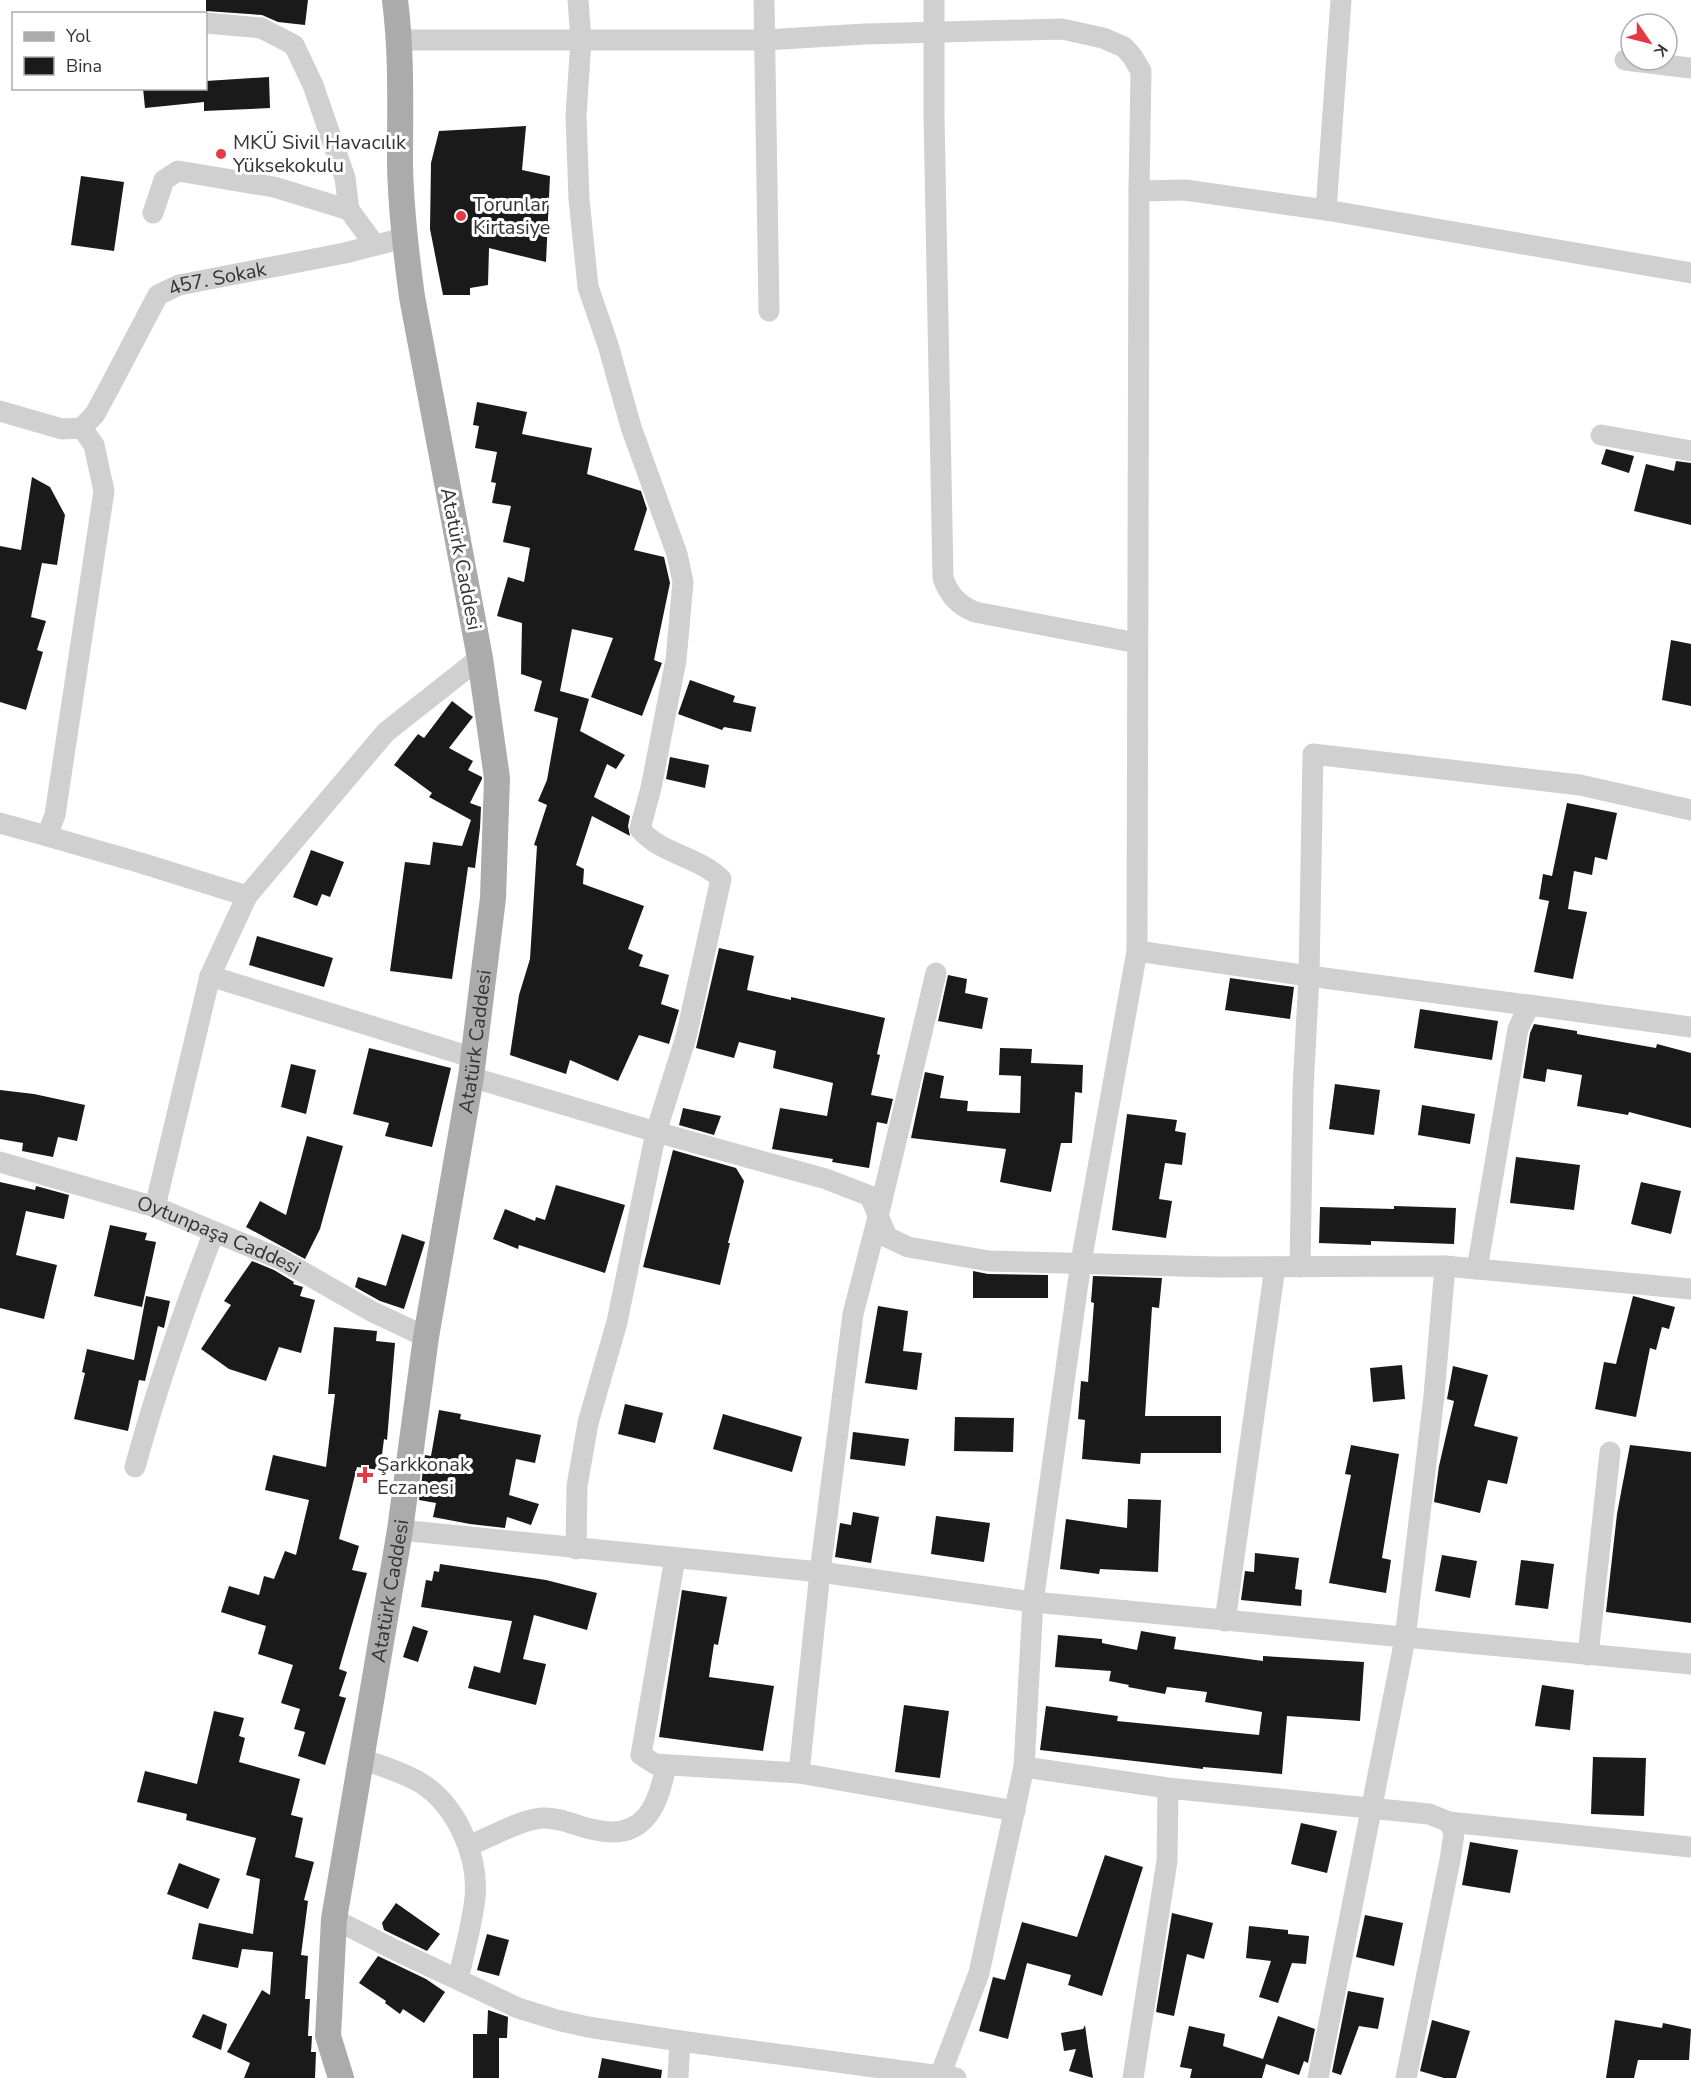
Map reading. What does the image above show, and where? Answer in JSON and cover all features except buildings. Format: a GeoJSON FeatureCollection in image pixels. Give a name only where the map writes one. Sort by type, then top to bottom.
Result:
{"type":"FeatureCollection","features":[{"type":"Feature","properties":{"kind":"main road","name":"Atatürk Caddesi"},"geometry":{"type":"LineString","coordinates":[[341,2078],[328,2036],[334,1919],[400,1530],[426,1337],[472,1067],[493,897],[497,778],[480,658],[412,297],[404,238],[400,166],[400,40],[395,0]]}},
{"type":"Feature","properties":{"kind":"street"},"geometry":{"type":"LineString","coordinates":[[576,1549],[577,1486],[588,1423],[617,1322],[656,1132],[686,1037],[721,879],[712,870],[648,839],[640,829],[651,788],[676,660],[683,582],[677,554],[631,427],[608,345],[588,287],[579,199],[576,116],[581,40],[578,0]]}},
{"type":"Feature","properties":{"kind":"street"},"geometry":{"type":"LineString","coordinates":[[764,0],[770,311]]}},
{"type":"Feature","properties":{"kind":"street"},"geometry":{"type":"LineString","coordinates":[[934,0],[936,32],[934,127],[943,578],[946,587],[958,603],[975,612],[1137,643]]}},
{"type":"Feature","properties":{"kind":"street"},"geometry":{"type":"LineString","coordinates":[[1326,210],[1341,0]]}},
{"type":"Feature","properties":{"kind":"street"},"geometry":{"type":"LineString","coordinates":[[207,23],[261,28],[294,45],[313,85],[345,178],[349,210],[375,245]]}},
{"type":"Feature","properties":{"kind":"street"},"geometry":{"type":"LineString","coordinates":[[334,1919],[518,2008],[557,2020],[829,2070],[948,2077],[979,1973],[1024,1767],[1033,1602],[1081,1262],[1137,951],[1141,71],[1132,56],[1124,47],[1103,38],[1062,29],[765,40],[400,40]]}},
{"type":"Feature","properties":{"kind":"street"},"geometry":{"type":"LineString","coordinates":[[153,213],[164,180],[178,171],[274,186],[349,210]]}},
{"type":"Feature","properties":{"kind":"street"},"geometry":{"type":"LineString","coordinates":[[1139,191],[1185,189],[1326,210],[1691,273]]}},
{"type":"Feature","properties":{"kind":"street","name":"457. Sokak"},"geometry":{"type":"LineString","coordinates":[[82,428],[95,414],[158,295],[179,285],[345,253],[404,238]]}},
{"type":"Feature","properties":{"kind":"street"},"geometry":{"type":"LineString","coordinates":[[0,411],[52,427],[82,428],[94,445],[104,491],[54,815],[47,836]]}},
{"type":"Feature","properties":{"kind":"street"},"geometry":{"type":"LineString","coordinates":[[1601,435],[1691,452]]}},
{"type":"Feature","properties":{"kind":"street"},"geometry":{"type":"LineString","coordinates":[[155,1207],[210,976],[247,896],[386,732],[480,658]]}},
{"type":"Feature","properties":{"kind":"street"},"geometry":{"type":"LineString","coordinates":[[1300,1267],[1313,754],[1580,785],[1691,810]]}},
{"type":"Feature","properties":{"kind":"street"},"geometry":{"type":"LineString","coordinates":[[0,823],[247,896]]}},
{"type":"Feature","properties":{"kind":"street"},"geometry":{"type":"LineString","coordinates":[[1137,951],[1691,1028]]}},
{"type":"Feature","properties":{"kind":"street"},"geometry":{"type":"LineString","coordinates":[[799,1773],[820,1572],[853,1314],[936,973]]}},
{"type":"Feature","properties":{"kind":"street"},"geometry":{"type":"LineString","coordinates":[[210,976],[656,1132],[826,1179],[870,1196],[887,1237],[908,1247],[988,1261],[1275,1267],[1445,1266],[1690,1285]]}},
{"type":"Feature","properties":{"kind":"street"},"geometry":{"type":"LineString","coordinates":[[1477,1269],[1518,1029],[1529,1005],[1535,1006]]}},
{"type":"Feature","properties":{"kind":"street","name":"Oytunpaşa Caddesi"},"geometry":{"type":"LineString","coordinates":[[0,1162],[155,1207],[280,1259],[371,1311],[426,1337]]}},
{"type":"Feature","properties":{"kind":"street"},"geometry":{"type":"LineString","coordinates":[[135,1467],[151,1408],[182,1316],[214,1232]]}},
{"type":"Feature","properties":{"kind":"street"},"geometry":{"type":"LineString","coordinates":[[1318,2078],[1405,1639],[1434,1396],[1445,1266]]}},
{"type":"Feature","properties":{"kind":"street"},"geometry":{"type":"LineString","coordinates":[[1225,1621],[1275,1267]]}},
{"type":"Feature","properties":{"kind":"street"},"geometry":{"type":"LineString","coordinates":[[1588,1655],[1610,1452]]}},
{"type":"Feature","properties":{"kind":"street"},"geometry":{"type":"LineString","coordinates":[[400,1530],[820,1572],[1033,1602],[1405,1639],[1691,1664]]}},
{"type":"Feature","properties":{"kind":"street"},"geometry":{"type":"LineString","coordinates":[[675,1558],[641,1755],[655,1764],[799,1773],[1015,1811]]}},
{"type":"Feature","properties":{"kind":"street"},"geometry":{"type":"LineString","coordinates":[[362,1759],[392,1768],[423,1784],[451,1811],[469,1846],[475,1872],[475,1898],[458,1979]]}},
{"type":"Feature","properties":{"kind":"street"},"geometry":{"type":"LineString","coordinates":[[469,1846],[503,1831],[543,1818],[561,1820],[597,1831],[613,1832],[628,1829],[647,1818],[655,1806],[666,1765]]}},
{"type":"Feature","properties":{"kind":"street"},"geometry":{"type":"LineString","coordinates":[[1024,1767],[1168,1788],[1429,1814],[1449,1822],[1691,1847]]}},
{"type":"Feature","properties":{"kind":"street"},"geometry":{"type":"LineString","coordinates":[[1133,2078],[1167,1861],[1168,1788]]}},
{"type":"Feature","properties":{"kind":"street"},"geometry":{"type":"LineString","coordinates":[[1406,2078],[1450,1860],[1454,1833],[1449,1822]]}},
{"type":"Feature","properties":{"kind":"street"},"geometry":{"type":"LineString","coordinates":[[678,2078],[680,2041]]}},
{"type":"Feature","properties":{"kind":"place","name":"MKÜ Sivil Havacılık Yüksekokulu"},"geometry":{"type":"Point","coordinates":[221,154]}},
{"type":"Feature","properties":{"kind":"place","name":"Torunlar Kirtasiye"},"geometry":{"type":"Point","coordinates":[461,216]}},
{"type":"Feature","properties":{"kind":"place","name":"Şarkkonak Eczanesi"},"geometry":{"type":"Point","coordinates":[365,1475]}}]}
